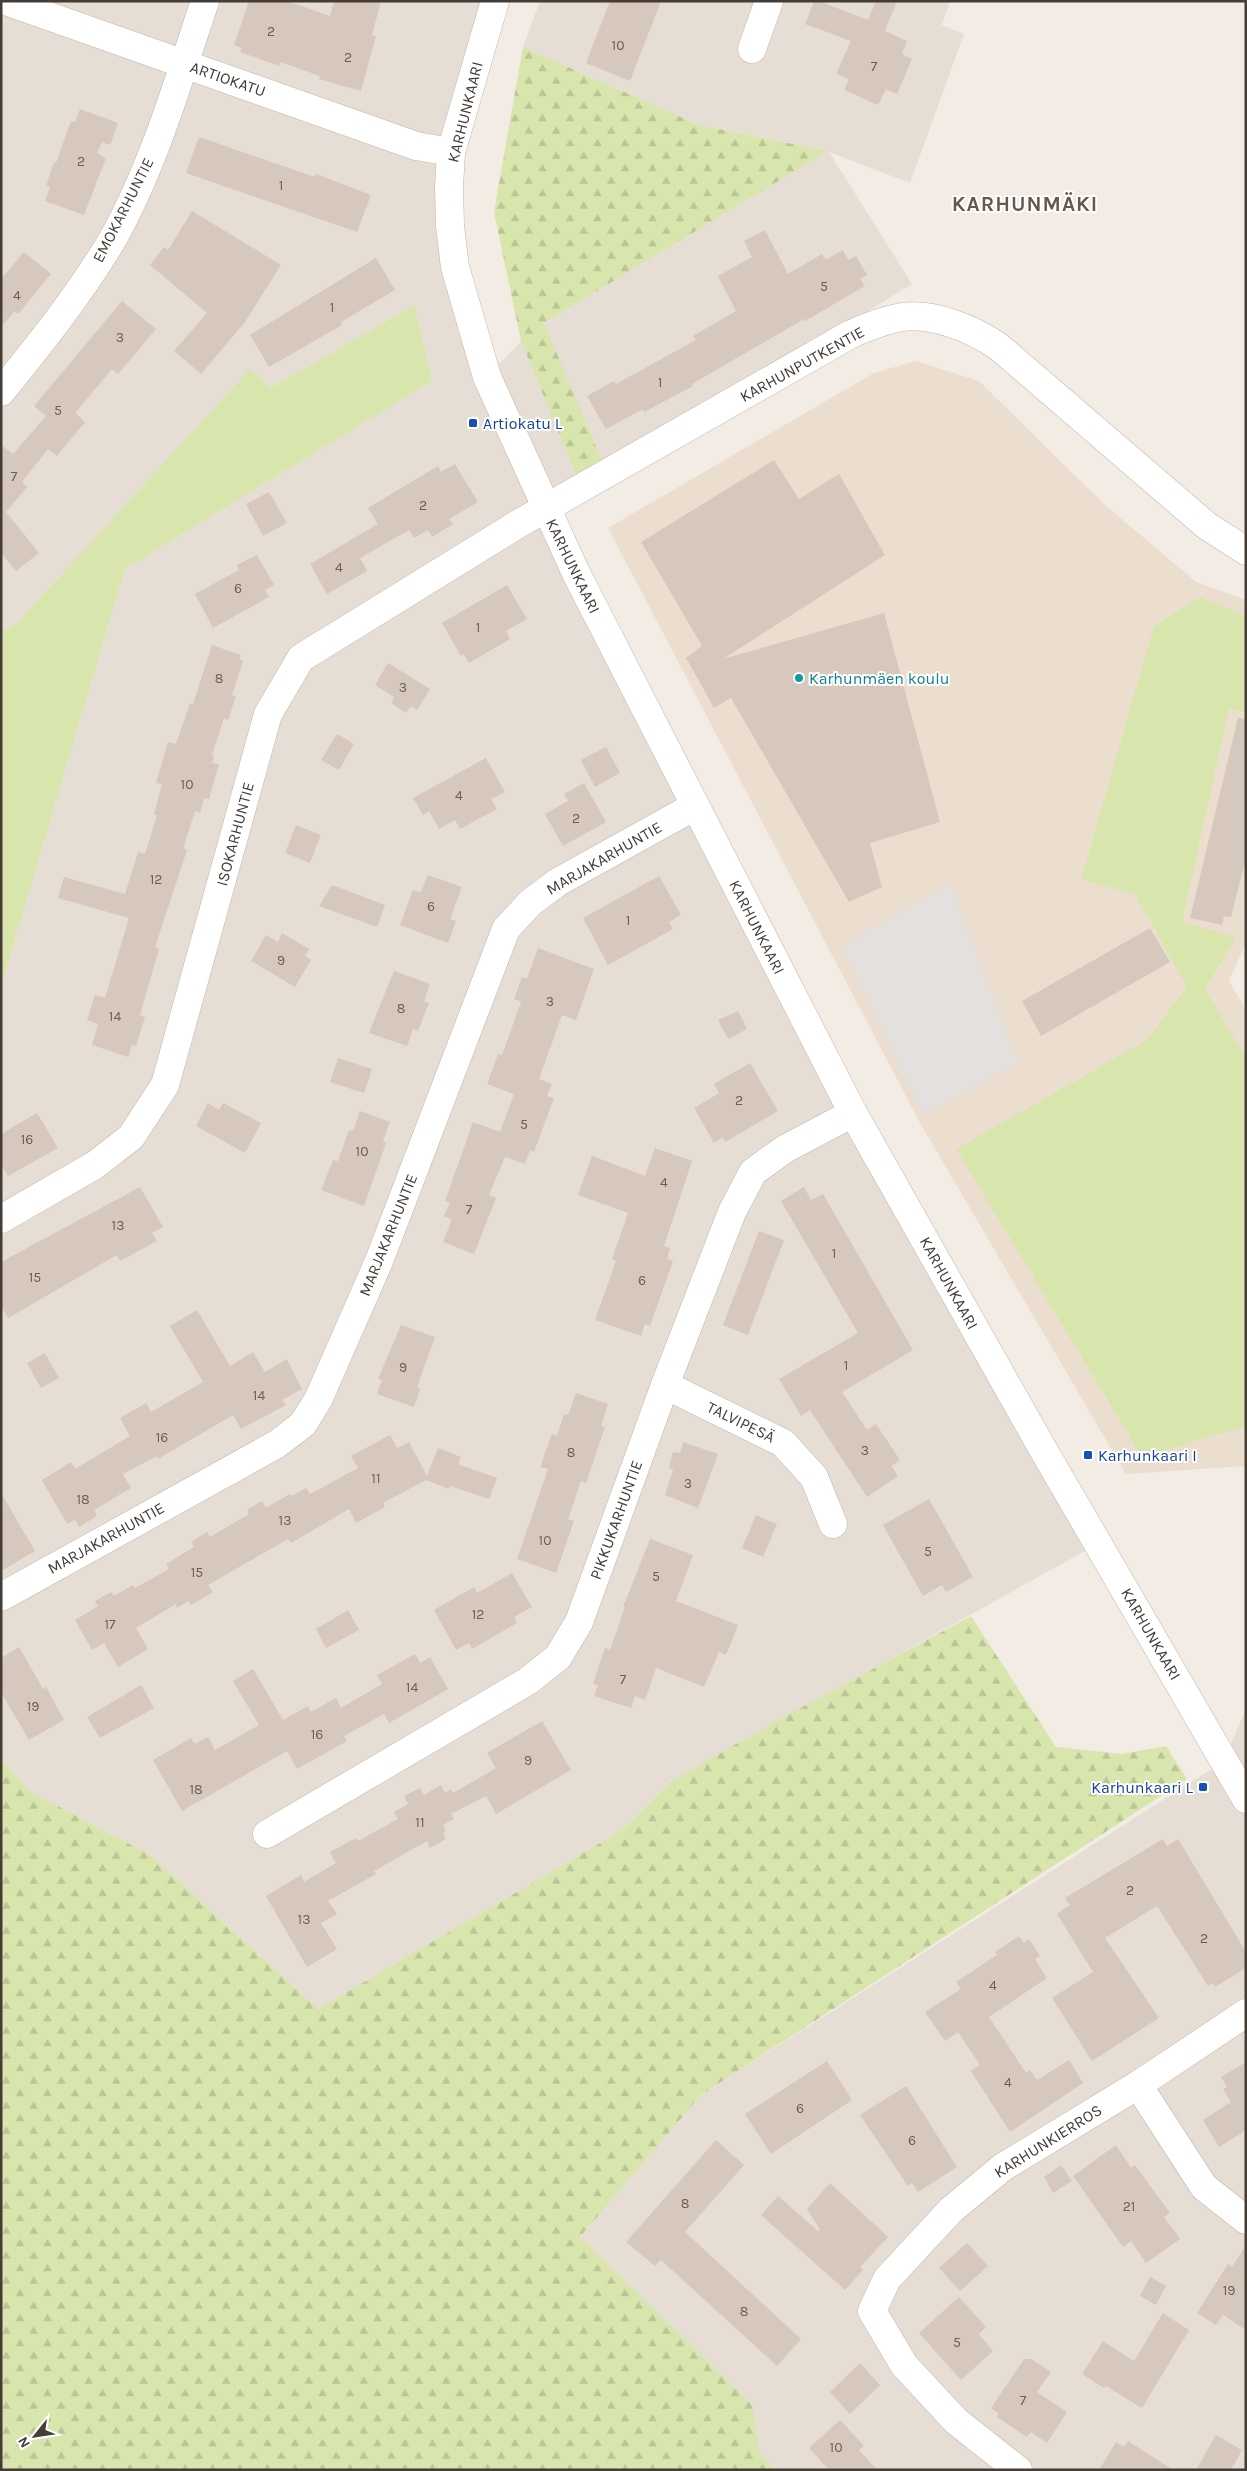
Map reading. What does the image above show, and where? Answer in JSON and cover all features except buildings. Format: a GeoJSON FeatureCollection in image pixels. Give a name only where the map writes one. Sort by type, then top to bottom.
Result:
{"type":"FeatureCollection","features":[{"type":"Feature","properties":{"kind":"street","name":"ARTIOKATU"},"geometry":{"type":"LineString","coordinates":[[6,1],[416,146],[451,152]]}},
{"type":"Feature","properties":{"kind":"street","name":"EMOKARHUNTIE"},"geometry":{"type":"LineString","coordinates":[[1,392],[57,322],[111,241],[155,149],[205,1]]}},
{"type":"Feature","properties":{"kind":"street","name":"KARHUNKAARI"},"geometry":{"type":"LineString","coordinates":[[495,1],[451,152],[450,226],[455,267],[487,377],[546,509],[695,806],[853,1113],[1110,1565],[1246,1798]]}},
{"type":"Feature","properties":{"kind":"street"},"geometry":{"type":"LineString","coordinates":[[752,49],[769,1]]}},
{"type":"Feature","properties":{"kind":"street","name":"KARHUNPUTKENTIE"},"geometry":{"type":"LineString","coordinates":[[546,509],[851,334],[878,323],[904,317],[927,318],[960,326],[982,335],[999,347],[1207,526],[1246,551]]}},
{"type":"Feature","properties":{"kind":"street","name":"ISOKARHUNTIE"},"geometry":{"type":"LineString","coordinates":[[1,1219],[96,1165],[131,1137],[165,1085],[268,714],[300,658],[510,529],[546,509]]}},
{"type":"Feature","properties":{"kind":"street","name":"MARJAKARHUNTIE"},"geometry":{"type":"LineString","coordinates":[[1,1597],[277,1444],[303,1424],[318,1400],[379,1261],[506,929],[530,903],[558,882],[695,806]]}},
{"type":"Feature","properties":{"kind":"street","name":"PIKKUKARHUNTIE"},"geometry":{"type":"LineString","coordinates":[[267,1834],[528,1681],[558,1657],[579,1622],[665,1385],[732,1212],[754,1172],[785,1149],[853,1113]]}},
{"type":"Feature","properties":{"kind":"street","name":"TALVIPESÄ"},"geometry":{"type":"LineString","coordinates":[[665,1385],[783,1443],[814,1477],[833,1524]]}},
{"type":"Feature","properties":{"kind":"street","name":"KARHUNKIERROS"},"geometry":{"type":"LineString","coordinates":[[1018,2470],[956,2421],[904,2365],[872,2311],[886,2279],[952,2210],[1003,2167],[1138,2085],[1246,2013]]}},
{"type":"Feature","properties":{"kind":"street"},"geometry":{"type":"LineString","coordinates":[[1138,2085],[1204,2187],[1246,2220]]}},
{"type":"Feature","properties":{"kind":"shaded area"},"geometry":{"type":"Polygon","coordinates":[[[1,1],[495,1],[449,187],[487,377],[521,341],[576,475],[601,460],[544,323],[828,151],[699,125],[523,47],[540,1],[950,1],[942,25],[964,34],[910,183],[829,152],[912,284],[546,509],[576,573],[1099,1543],[672,1781],[622,1830],[318,2009],[150,1855],[31,1792],[1,1759],[1,987],[125,569],[432,381],[415,305],[270,388],[250,370],[18,622],[1,632],[1,1]]]}},
{"type":"Feature","properties":{"kind":"shaded area"},"geometry":{"type":"Polygon","coordinates":[[[916,361],[979,381],[1104,504],[1196,582],[1246,600],[1246,942],[1229,981],[1246,1010],[1246,1466],[1126,1474],[920,1123],[608,528],[874,373],[916,361]]]}},
{"type":"Feature","properties":{"kind":"shaded area"},"geometry":{"type":"Polygon","coordinates":[[[950,883],[1018,1062],[923,1116],[841,947],[950,883]]]}},
{"type":"Feature","properties":{"kind":"shaded area"},"geometry":{"type":"Polygon","coordinates":[[[1246,1708],[1246,2470],[775,2470],[760,2453],[751,2405],[580,2237],[701,2095],[1224,1761],[1246,1708]]]}},
{"type":"Feature","properties":{"kind":"green space"},"geometry":{"type":"Polygon","coordinates":[[[523,47],[699,125],[828,151],[544,323],[602,461],[576,475],[521,341],[494,212],[523,47]]]}},
{"type":"Feature","properties":{"kind":"green space"},"geometry":{"type":"Polygon","coordinates":[[[415,305],[432,381],[125,569],[1,987],[1,632],[18,622],[250,369],[270,388],[415,305]]]}},
{"type":"Feature","properties":{"kind":"green space"},"geometry":{"type":"Polygon","coordinates":[[[1200,597],[1246,616],[1246,712],[1229,709],[1182,922],[1236,937],[1205,989],[1246,1058],[1246,1426],[1142,1457],[956,1149],[1147,1040],[1187,987],[1135,894],[1081,880],[1154,626],[1200,597]]]}},
{"type":"Feature","properties":{"kind":"green space"},"geometry":{"type":"Polygon","coordinates":[[[971,1616],[1056,1747],[1122,1754],[1166,1746],[1187,1779],[701,2095],[580,2237],[752,2405],[760,2453],[775,2470],[1,2470],[1,1759],[31,1792],[150,1855],[318,2009],[622,1830],[672,1781],[771,1724],[971,1616]]]}},
{"type":"Feature","properties":{"kind":"place","name":"Artiokatu L"},"geometry":{"type":"Point","coordinates":[473,423]}},
{"type":"Feature","properties":{"kind":"place","name":"Karhunmäen koulu"},"geometry":{"type":"Point","coordinates":[799,678]}},
{"type":"Feature","properties":{"kind":"place","name":"Karhunkaari I"},"geometry":{"type":"Point","coordinates":[1088,1455]}},
{"type":"Feature","properties":{"kind":"place","name":"Karhunkaari L"},"geometry":{"type":"Point","coordinates":[1203,1787]}},
{"type":"Feature","properties":{"kind":"district","name":"KARHUNMÄKI"},"geometry":{"type":"Point","coordinates":[1025,204]}}]}
